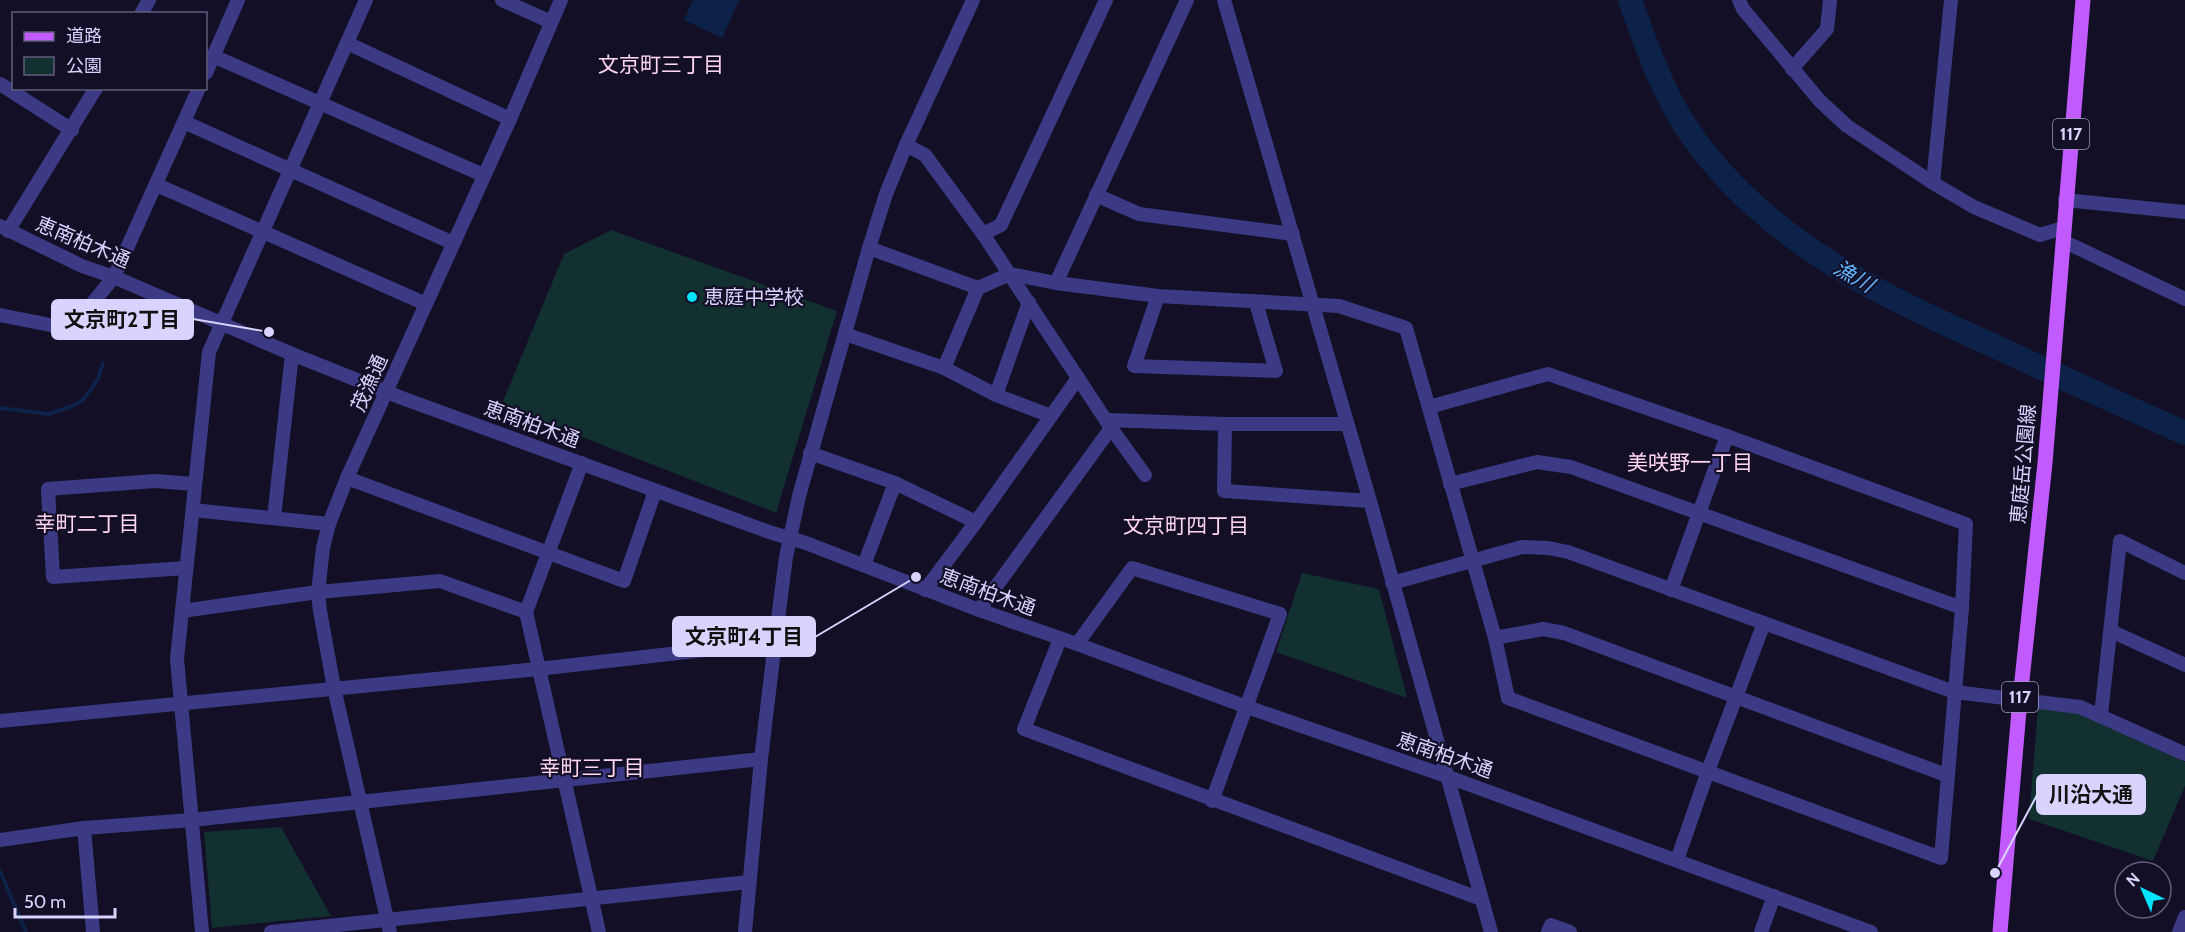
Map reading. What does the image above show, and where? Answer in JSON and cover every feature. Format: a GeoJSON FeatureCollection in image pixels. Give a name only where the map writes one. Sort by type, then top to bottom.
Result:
{"type":"FeatureCollection","features":[{"type":"Feature","properties":{"kind":"main road","name":"恵庭岳公園線"},"geometry":{"type":"LineString","coordinates":[[2000,932],[2020,699],[2045,463],[2084,0]]}},
{"type":"Feature","properties":{"kind":"street"},"geometry":{"type":"LineString","coordinates":[[207,71],[238,0]]}},
{"type":"Feature","properties":{"kind":"street"},"geometry":{"type":"LineString","coordinates":[[202,932],[177,659],[209,351],[366,0]]}},
{"type":"Feature","properties":{"kind":"street"},"geometry":{"type":"LineString","coordinates":[[502,0],[551,22]]}},
{"type":"Feature","properties":{"kind":"street","name":"茂漁通"},"geometry":{"type":"LineString","coordinates":[[389,926],[323,632],[318,592],[323,548],[346,478],[510,119],[561,0]]}},
{"type":"Feature","properties":{"kind":"street"},"geometry":{"type":"LineString","coordinates":[[745,932],[760,759],[775,642],[790,538],[810,453],[886,194],[973,0]]}},
{"type":"Feature","properties":{"kind":"street"},"geometry":{"type":"LineString","coordinates":[[983,234],[1001,225],[1106,0]]}},
{"type":"Feature","properties":{"kind":"street"},"geometry":{"type":"LineString","coordinates":[[1056,284],[1187,0]]}},
{"type":"Feature","properties":{"kind":"street"},"geometry":{"type":"LineString","coordinates":[[1224,0],[1370,501],[1491,932]]}},
{"type":"Feature","properties":{"kind":"street"},"geometry":{"type":"LineString","coordinates":[[1739,0],[1743,9],[1792,69],[1847,126],[1974,207],[2040,235],[2063,235],[2185,299]]}},
{"type":"Feature","properties":{"kind":"street"},"geometry":{"type":"LineString","coordinates":[[1792,69],[1827,29],[1830,0]]}},
{"type":"Feature","properties":{"kind":"street"},"geometry":{"type":"LineString","coordinates":[[1934,183],[1951,0]]}},
{"type":"Feature","properties":{"kind":"street"},"geometry":{"type":"LineString","coordinates":[[347,43],[510,119]]}},
{"type":"Feature","properties":{"kind":"street"},"geometry":{"type":"LineString","coordinates":[[213,56],[483,175]]}},
{"type":"Feature","properties":{"kind":"street"},"geometry":{"type":"LineString","coordinates":[[0,84],[72,130]]}},
{"type":"Feature","properties":{"kind":"street"},"geometry":{"type":"LineString","coordinates":[[4,228],[72,130],[95,90]]}},
{"type":"Feature","properties":{"kind":"street"},"geometry":{"type":"LineString","coordinates":[[0,315],[71,329],[114,277],[198,90]]}},
{"type":"Feature","properties":{"kind":"street"},"geometry":{"type":"LineString","coordinates":[[184,122],[453,243]]}},
{"type":"Feature","properties":{"kind":"street"},"geometry":{"type":"LineString","coordinates":[[906,146],[925,155],[983,234],[1108,424],[1145,475]]}},
{"type":"Feature","properties":{"kind":"street"},"geometry":{"type":"LineString","coordinates":[[157,185],[426,304]]}},
{"type":"Feature","properties":{"kind":"street"},"geometry":{"type":"LineString","coordinates":[[1096,195],[1139,214],[1293,234]]}},
{"type":"Feature","properties":{"kind":"street"},"geometry":{"type":"LineString","coordinates":[[2066,200],[2185,212]]}},
{"type":"Feature","properties":{"kind":"street","name":"恵南柏木通"},"geometry":{"type":"LineString","coordinates":[[4,228],[82,266],[114,277],[292,354],[387,391],[655,491],[864,565],[979,610],[1246,707],[1446,776],[1871,932]]}},
{"type":"Feature","properties":{"kind":"street"},"geometry":{"type":"LineString","coordinates":[[869,248],[978,288]]}},
{"type":"Feature","properties":{"kind":"street"},"geometry":{"type":"LineString","coordinates":[[944,368],[978,288],[1010,274],[1056,284],[1158,296],[1339,306],[1406,328],[1494,638],[1508,698],[1941,858],[1946,775],[1962,608],[1966,524],[1548,374],[1429,407]]}},
{"type":"Feature","properties":{"kind":"street"},"geometry":{"type":"LineString","coordinates":[[1158,296],[1134,366],[1276,371],[1256,303]]}},
{"type":"Feature","properties":{"kind":"street"},"geometry":{"type":"LineString","coordinates":[[996,395],[1029,302]]}},
{"type":"Feature","properties":{"kind":"street"},"geometry":{"type":"LineString","coordinates":[[845,334],[944,368],[996,395],[1051,416]]}},
{"type":"Feature","properties":{"kind":"street"},"geometry":{"type":"LineString","coordinates":[[274,518],[292,354]]}},
{"type":"Feature","properties":{"kind":"street"},"geometry":{"type":"LineString","coordinates":[[925,590],[1078,378]]}},
{"type":"Feature","properties":{"kind":"street"},"geometry":{"type":"LineString","coordinates":[[1108,424],[1346,424]]}},
{"type":"Feature","properties":{"kind":"street"},"geometry":{"type":"LineString","coordinates":[[979,610],[1108,424]]}},
{"type":"Feature","properties":{"kind":"street"},"geometry":{"type":"LineString","coordinates":[[1224,424],[1224,492],[1370,501]]}},
{"type":"Feature","properties":{"kind":"street"},"geometry":{"type":"LineString","coordinates":[[1671,590],[1726,436]]}},
{"type":"Feature","properties":{"kind":"street"},"geometry":{"type":"LineString","coordinates":[[810,453],[895,483],[976,522]]}},
{"type":"Feature","properties":{"kind":"street"},"geometry":{"type":"LineString","coordinates":[[1450,484],[1537,462],[1571,466],[1962,608]]}},
{"type":"Feature","properties":{"kind":"street"},"geometry":{"type":"LineString","coordinates":[[582,463],[526,612],[599,932]]}},
{"type":"Feature","properties":{"kind":"street"},"geometry":{"type":"LineString","coordinates":[[346,478],[624,581],[655,491]]}},
{"type":"Feature","properties":{"kind":"street"},"geometry":{"type":"LineString","coordinates":[[186,568],[53,577],[48,489],[155,481],[195,484]]}},
{"type":"Feature","properties":{"kind":"street"},"geometry":{"type":"LineString","coordinates":[[864,565],[895,483]]}},
{"type":"Feature","properties":{"kind":"street"},"geometry":{"type":"LineString","coordinates":[[193,510],[329,524]]}},
{"type":"Feature","properties":{"kind":"street"},"geometry":{"type":"LineString","coordinates":[[2101,715],[2120,541],[2185,573]]}},
{"type":"Feature","properties":{"kind":"street"},"geometry":{"type":"LineString","coordinates":[[1392,583],[1522,547],[1548,548],[1568,552],[1954,692],[2080,707],[2185,754]]}},
{"type":"Feature","properties":{"kind":"street"},"geometry":{"type":"LineString","coordinates":[[1077,644],[1132,568],[1280,614],[1212,801]]}},
{"type":"Feature","properties":{"kind":"street"},"geometry":{"type":"LineString","coordinates":[[182,611],[318,592],[440,581],[526,612]]}},
{"type":"Feature","properties":{"kind":"street"},"geometry":{"type":"LineString","coordinates":[[1677,860],[1764,623]]}},
{"type":"Feature","properties":{"kind":"street"},"geometry":{"type":"LineString","coordinates":[[1494,638],[1543,629],[1564,633],[1946,775]]}},
{"type":"Feature","properties":{"kind":"street"},"geometry":{"type":"LineString","coordinates":[[2111,630],[2185,665]]}},
{"type":"Feature","properties":{"kind":"street"},"geometry":{"type":"LineString","coordinates":[[1060,639],[1024,729],[1212,801],[1481,899]]}},
{"type":"Feature","properties":{"kind":"street"},"geometry":{"type":"LineString","coordinates":[[0,721],[538,669],[775,642]]}},
{"type":"Feature","properties":{"kind":"street"},"geometry":{"type":"LineString","coordinates":[[0,840],[84,828],[192,820],[760,759]]}},
{"type":"Feature","properties":{"kind":"street"},"geometry":{"type":"LineString","coordinates":[[84,828],[93,932]]}},
{"type":"Feature","properties":{"kind":"street"},"geometry":{"type":"LineString","coordinates":[[272,932],[389,926],[592,899],[749,882]]}},
{"type":"Feature","properties":{"kind":"street"},"geometry":{"type":"LineString","coordinates":[[1761,932],[1774,896]]}},
{"type":"Feature","properties":{"kind":"street"},"geometry":{"type":"LineString","coordinates":[[2179,932],[2185,916]]}},
{"type":"Feature","properties":{"kind":"street"},"geometry":{"type":"LineString","coordinates":[[1548,932],[1551,925],[1570,932]]}},
{"type":"Feature","properties":{"kind":"green space"},"geometry":{"type":"Polygon","coordinates":[[[611,230],[837,311],[776,513],[513,410],[503,401],[564,254],[611,230]]]}},
{"type":"Feature","properties":{"kind":"green space"},"geometry":{"type":"Polygon","coordinates":[[[1302,573],[1379,589],[1407,698],[1276,652],[1302,573]]]}},
{"type":"Feature","properties":{"kind":"green space"},"geometry":{"type":"Polygon","coordinates":[[[2062,706],[2185,762],[2185,786],[2153,860],[2029,819],[2038,708],[2062,706]]]}},
{"type":"Feature","properties":{"kind":"green space"},"geometry":{"type":"Polygon","coordinates":[[[281,827],[331,916],[212,928],[204,832],[281,827]]]}},
{"type":"Feature","properties":{"kind":"water"},"geometry":{"type":"Polygon","coordinates":[[[693,0],[739,0],[722,38],[684,20],[693,0]]]}},
{"type":"Feature","properties":{"kind":"waterway","name":"漁川"},"geometry":{"type":"LineString","coordinates":[[1630,0],[1664,87],[1692,136],[1723,174],[1757,208],[1794,238],[1832,264],[1916,310],[2185,433]]}},
{"type":"Feature","properties":{"kind":"waterway"},"geometry":{"type":"LineString","coordinates":[[0,408],[49,414],[72,406],[83,400],[98,379],[103,363]]}},
{"type":"Feature","properties":{"kind":"waterway"},"geometry":{"type":"LineString","coordinates":[[0,871],[26,932]]}},
{"type":"Feature","properties":{"kind":"place","name":"恵庭中学校"},"geometry":{"type":"Point","coordinates":[692,297]}},
{"type":"Feature","properties":{"kind":"place","name":"文京町2丁目"},"geometry":{"type":"Point","coordinates":[269,332]}},
{"type":"Feature","properties":{"kind":"place","name":"文京町4丁目"},"geometry":{"type":"Point","coordinates":[916,577]}},
{"type":"Feature","properties":{"kind":"place","name":"川沿大通"},"geometry":{"type":"Point","coordinates":[1995,873]}},
{"type":"Feature","properties":{"kind":"district","name":"文京町三丁目"},"geometry":{"type":"Point","coordinates":[661,64]}},
{"type":"Feature","properties":{"kind":"district","name":"美咲野一丁目"},"geometry":{"type":"Point","coordinates":[1690,462]}},
{"type":"Feature","properties":{"kind":"district","name":"幸町二丁目"},"geometry":{"type":"Point","coordinates":[87,523]}},
{"type":"Feature","properties":{"kind":"district","name":"文京町四丁目"},"geometry":{"type":"Point","coordinates":[1186,525]}},
{"type":"Feature","properties":{"kind":"district","name":"幸町三丁目"},"geometry":{"type":"Point","coordinates":[592,767]}}]}
